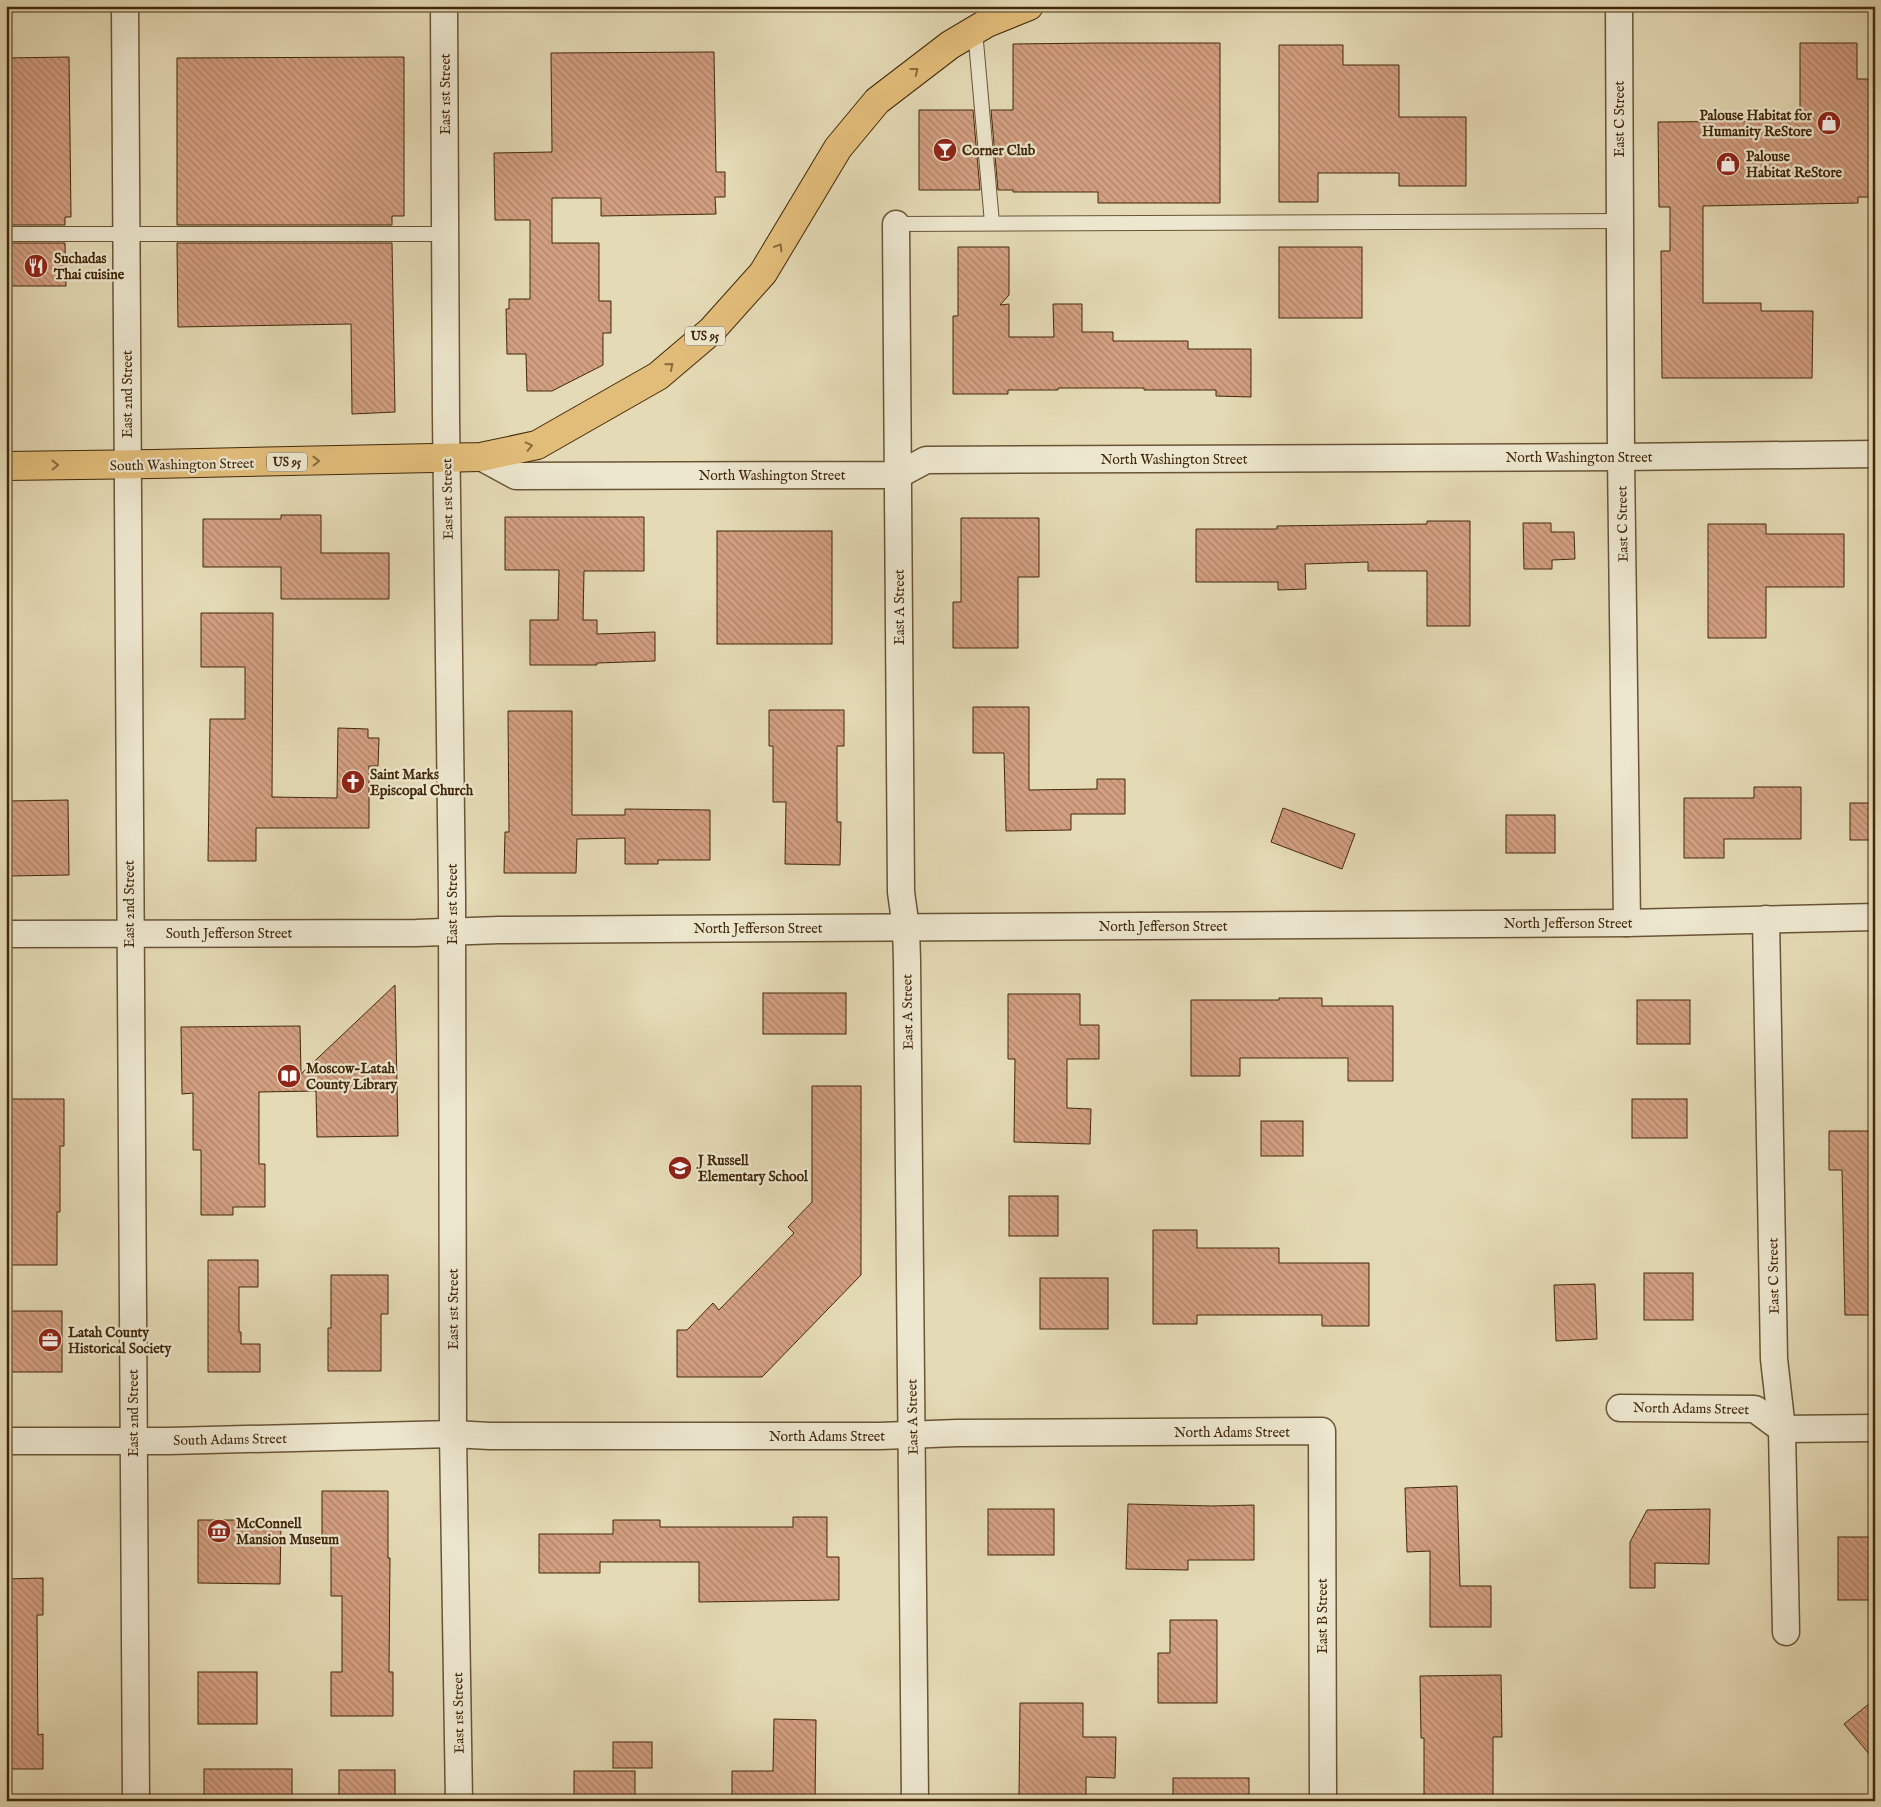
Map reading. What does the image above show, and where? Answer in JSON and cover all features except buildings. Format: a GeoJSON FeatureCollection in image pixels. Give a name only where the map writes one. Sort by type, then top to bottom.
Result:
{"type":"FeatureCollection","features":[{"type":"Feature","properties":{"kind":"highway","name":"US 95"},"geometry":{"type":"LineString","coordinates":[[447,458],[481,457],[537,445],[658,376],[711,331],[763,273],[838,148],[877,101],[942,51],[987,22],[1029,6]]}},
{"type":"Feature","properties":{"kind":"highway","name":"South Washington Street"},"geometry":{"type":"LineString","coordinates":[[6,466],[447,458]]}},
{"type":"Feature","properties":{"kind":"street","name":"East 2nd Street"},"geometry":{"type":"LineString","coordinates":[[125,6],[136,1801]]}},
{"type":"Feature","properties":{"kind":"street","name":"East 1st Street"},"geometry":{"type":"LineString","coordinates":[[444,6],[452,932],[453,1434],[459,1801]]}},
{"type":"Feature","properties":{"kind":"street","name":"East C Street"},"geometry":{"type":"LineString","coordinates":[[1619,6],[1626,922]]}},
{"type":"Feature","properties":{"kind":"street","name":"East A Street"},"geometry":{"type":"LineString","coordinates":[[896,224],[901,892],[906,928],[913,1435],[915,1801]]}},
{"type":"Feature","properties":{"kind":"street","name":"North Washington Street"},"geometry":{"type":"LineString","coordinates":[[481,457],[516,476],[898,475],[926,460],[1875,454]]}},
{"type":"Feature","properties":{"kind":"street","name":"North Jefferson Street"},"geometry":{"type":"LineString","coordinates":[[452,932],[508,930],[1626,922],[1875,917]]}},
{"type":"Feature","properties":{"kind":"street","name":"East C Street"},"geometry":{"type":"LineString","coordinates":[[1766,920],[1774,1359],[1782,1429],[1786,1632]]}},
{"type":"Feature","properties":{"kind":"street","name":"South Jefferson Street"},"geometry":{"type":"LineString","coordinates":[[6,934],[452,932]]}},
{"type":"Feature","properties":{"kind":"street","name":"North Adams Street"},"geometry":{"type":"LineString","coordinates":[[1620,1408],[1755,1408],[1782,1429]]}},
{"type":"Feature","properties":{"kind":"street"},"geometry":{"type":"LineString","coordinates":[[1782,1429],[1875,1428]]}},
{"type":"Feature","properties":{"kind":"street","name":"North Adams Street"},"geometry":{"type":"LineString","coordinates":[[453,1434],[490,1436],[913,1435],[1322,1431]]}},
{"type":"Feature","properties":{"kind":"street","name":"East B Street"},"geometry":{"type":"LineString","coordinates":[[1322,1431],[1323,1801]]}},
{"type":"Feature","properties":{"kind":"street","name":"South Adams Street"},"geometry":{"type":"LineString","coordinates":[[6,1441],[453,1434]]}},
{"type":"Feature","properties":{"kind":"lane"},"geometry":{"type":"LineString","coordinates":[[975,30],[992,223]]}},
{"type":"Feature","properties":{"kind":"lane"},"geometry":{"type":"LineString","coordinates":[[896,224],[1620,221]]}},
{"type":"Feature","properties":{"kind":"lane"},"geometry":{"type":"LineString","coordinates":[[6,234],[445,234]]}},
{"type":"Feature","properties":{"kind":"place","name":"Palouse Habitat for Humanity ReStore"},"geometry":{"type":"Point","coordinates":[1829,123]}},
{"type":"Feature","properties":{"kind":"place","name":"Corner Club"},"geometry":{"type":"Point","coordinates":[945,150]}},
{"type":"Feature","properties":{"kind":"place","name":"Palouse Habitat ReStore"},"geometry":{"type":"Point","coordinates":[1728,164]}},
{"type":"Feature","properties":{"kind":"place","name":"Suchadas Thai cuisine"},"geometry":{"type":"Point","coordinates":[36,266]}},
{"type":"Feature","properties":{"kind":"place","name":"Saint Marks Episcopal Church"},"geometry":{"type":"Point","coordinates":[353,782]}},
{"type":"Feature","properties":{"kind":"place","name":"Moscow-Latah County Library"},"geometry":{"type":"Point","coordinates":[289,1076]}},
{"type":"Feature","properties":{"kind":"place","name":"J Russell Elementary School"},"geometry":{"type":"Point","coordinates":[680,1168]}},
{"type":"Feature","properties":{"kind":"place","name":"Latah County Historical Society"},"geometry":{"type":"Point","coordinates":[50,1340]}},
{"type":"Feature","properties":{"kind":"place","name":"McConnell Mansion Museum"},"geometry":{"type":"Point","coordinates":[219,1531]}}]}
